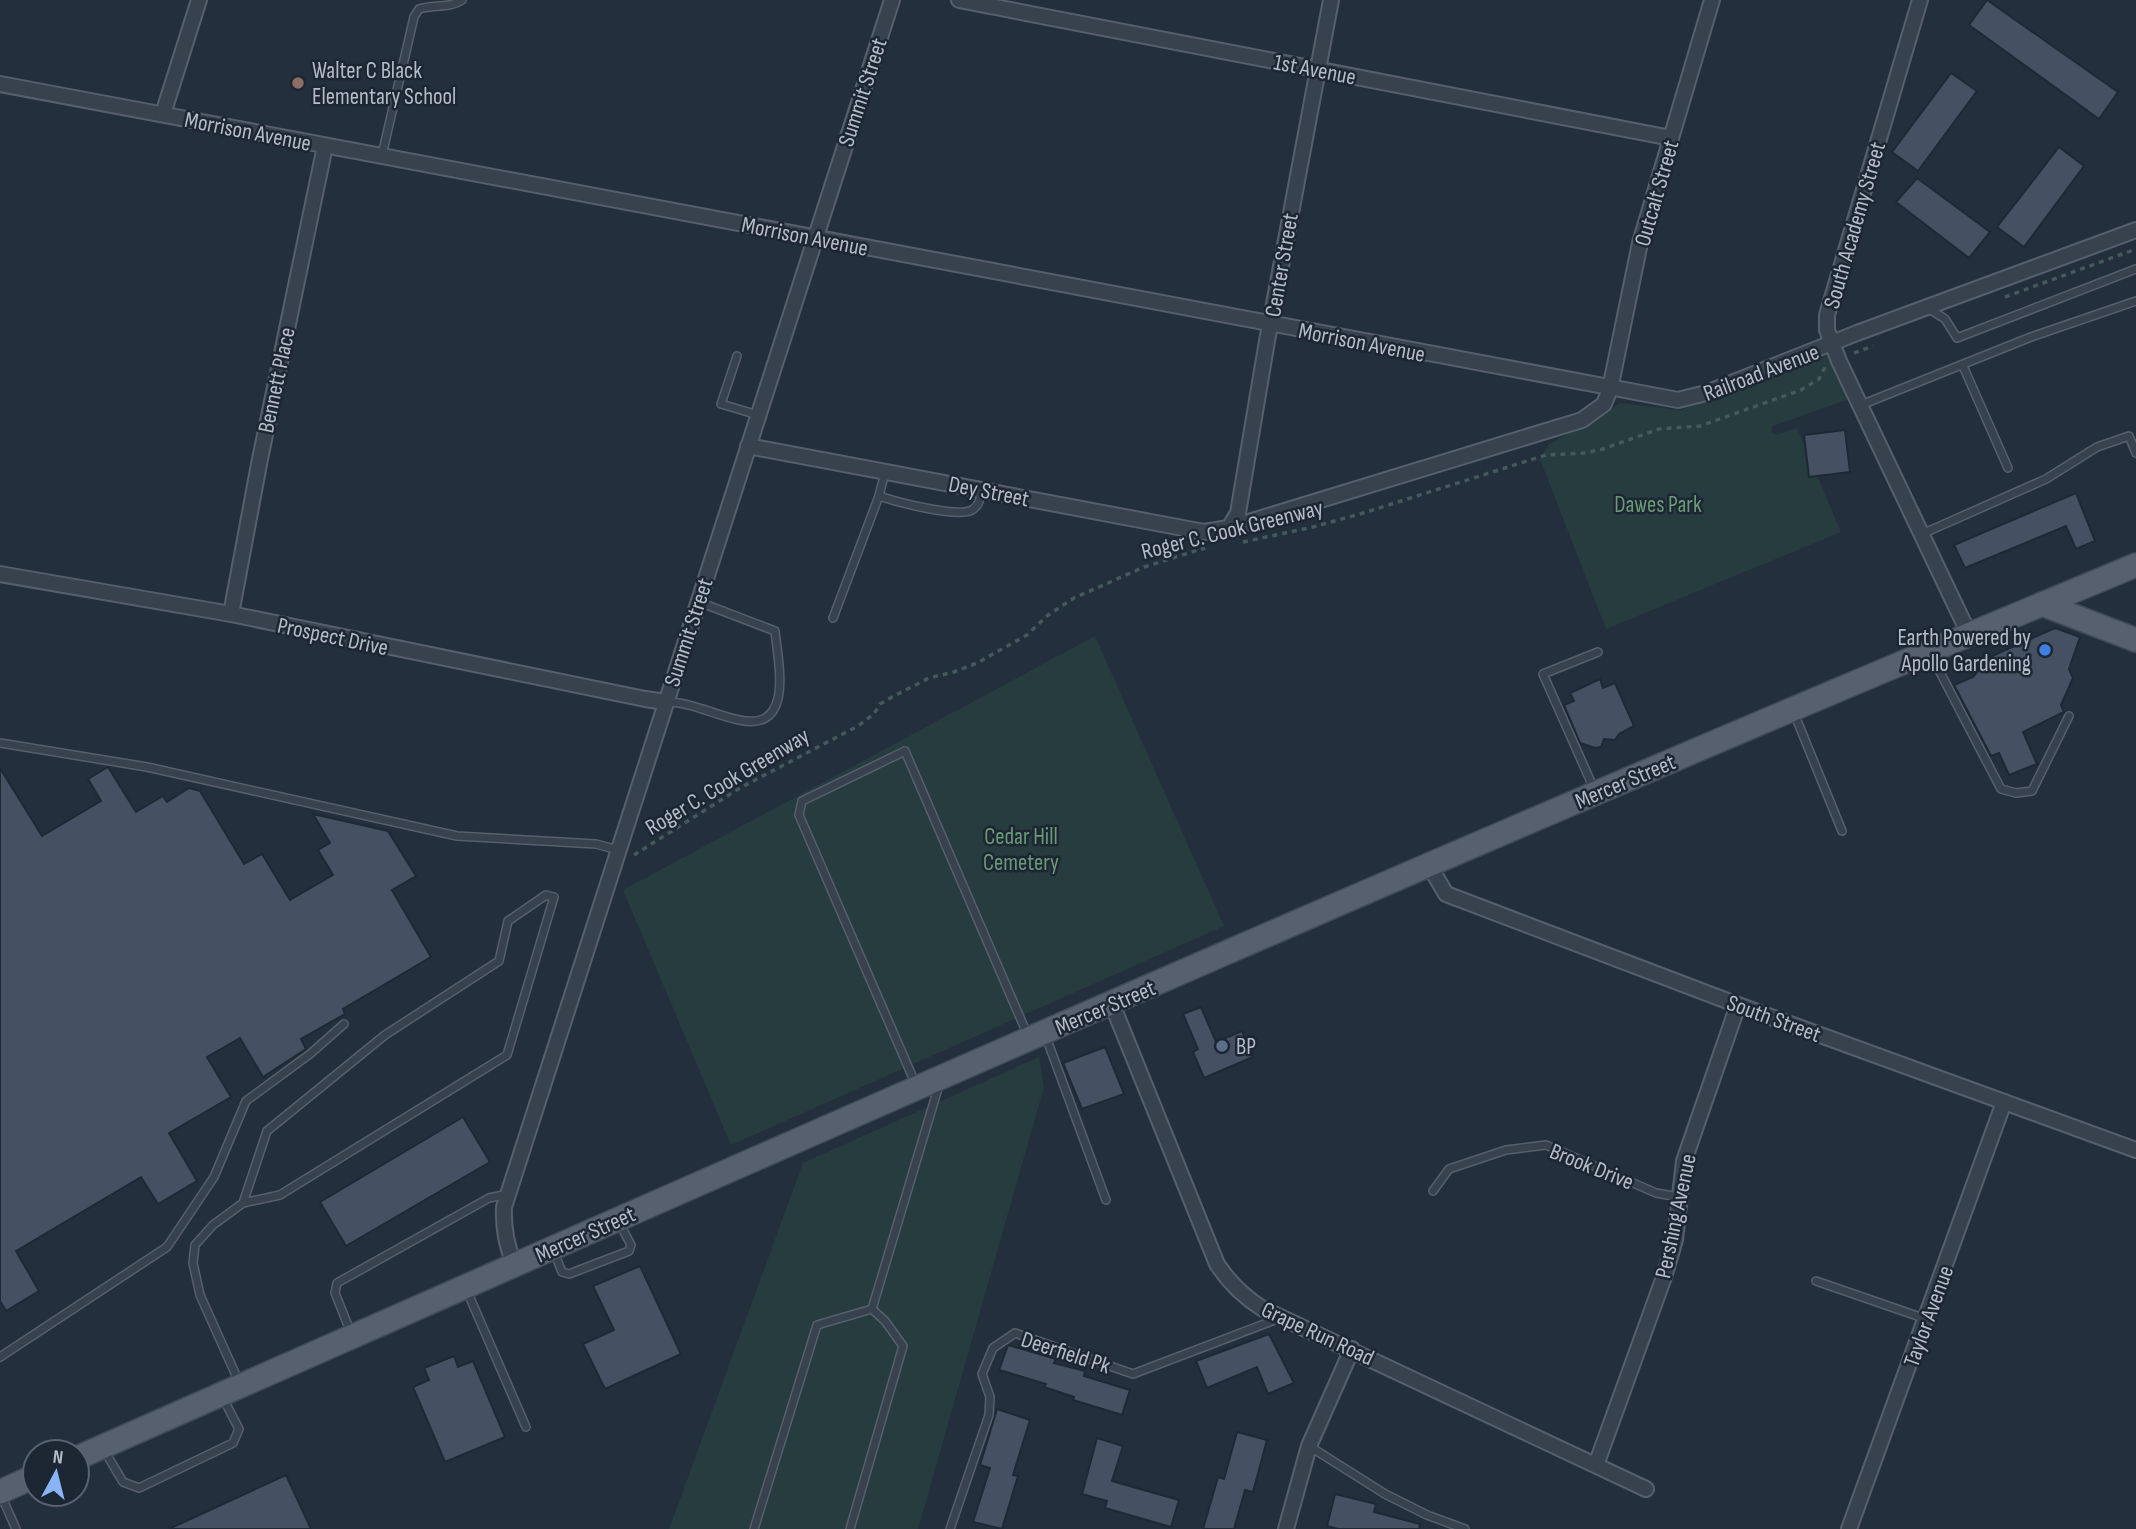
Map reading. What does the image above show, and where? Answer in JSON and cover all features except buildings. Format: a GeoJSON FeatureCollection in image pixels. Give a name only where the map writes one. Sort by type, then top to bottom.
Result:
{"type":"FeatureCollection","features":[{"type":"Feature","properties":{"kind":"main road","name":"Mercer Street"},"geometry":{"type":"LineString","coordinates":[[91,1452],[1429,865],[1969,634],[2134,569]]}},
{"type":"Feature","properties":{"kind":"main road"},"geometry":{"type":"LineString","coordinates":[[2042,604],[2136,640]]}},
{"type":"Feature","properties":{"kind":"main road"},"geometry":{"type":"LineString","coordinates":[[0,1492],[21,1482]]}},
{"type":"Feature","properties":{"kind":"street"},"geometry":{"type":"LineString","coordinates":[[163,114],[199,0]]}},
{"type":"Feature","properties":{"kind":"street","name":"Summit Street"},"geometry":{"type":"LineString","coordinates":[[514,1265],[506,1243],[504,1207],[892,0]]}},
{"type":"Feature","properties":{"kind":"street","name":"1st Avenue"},"geometry":{"type":"LineString","coordinates":[[959,0],[1671,138]]}},
{"type":"Feature","properties":{"kind":"street","name":"Center Street"},"geometry":{"type":"LineString","coordinates":[[1229,528],[1238,513],[1270,324],[1331,0]]}},
{"type":"Feature","properties":{"kind":"street","name":"Outcalt Street"},"geometry":{"type":"LineString","coordinates":[[1610,389],[1640,243],[1712,0]]}},
{"type":"Feature","properties":{"kind":"street","name":"South Academy Street"},"geometry":{"type":"LineString","coordinates":[[1920,0],[1827,315],[1827,330],[1831,344],[1969,634]]}},
{"type":"Feature","properties":{"kind":"street","name":"Morrison Avenue"},"geometry":{"type":"LineString","coordinates":[[0,84],[1610,389]]}},
{"type":"Feature","properties":{"kind":"street","name":"Bennett Place"},"geometry":{"type":"LineString","coordinates":[[231,614],[262,446],[325,146]]}},
{"type":"Feature","properties":{"kind":"street","name":"Railroad Avenue"},"geometry":{"type":"LineString","coordinates":[[1610,389],[1678,400],[1695,397],[2136,230]]}},
{"type":"Feature","properties":{"kind":"street"},"geometry":{"type":"LineString","coordinates":[[1229,528],[1582,420],[1604,404],[1610,389]]}},
{"type":"Feature","properties":{"kind":"street","name":"Dey Street"},"geometry":{"type":"LineString","coordinates":[[748,446],[1203,532],[1229,528]]}},
{"type":"Feature","properties":{"kind":"street","name":"Prospect Drive"},"geometry":{"type":"LineString","coordinates":[[0,574],[231,614],[666,702]]}},
{"type":"Feature","properties":{"kind":"street","name":"South Street"},"geometry":{"type":"LineString","coordinates":[[1429,865],[1446,894],[1738,1005],[2136,1150]]}},
{"type":"Feature","properties":{"kind":"street","name":"Grape Run Road"},"geometry":{"type":"LineString","coordinates":[[1112,1004],[1217,1264],[1230,1283],[1246,1298],[1281,1318],[1646,1489]]}},
{"type":"Feature","properties":{"kind":"street","name":"Pershing Avenue"},"geometry":{"type":"LineString","coordinates":[[1596,1465],[1664,1277],[1675,1240],[1684,1161],[1738,1005]]}},
{"type":"Feature","properties":{"kind":"street","name":"Taylor Avenue"},"geometry":{"type":"LineString","coordinates":[[1849,1529],[2004,1102]]}},
{"type":"Feature","properties":{"kind":"street"},"geometry":{"type":"LineString","coordinates":[[1286,1529],[1309,1447],[1352,1349]]}},
{"type":"Feature","properties":{"kind":"lane"},"geometry":{"type":"LineString","coordinates":[[382,156],[414,17],[419,9],[455,5],[462,0]]}},
{"type":"Feature","properties":{"kind":"lane"},"geometry":{"type":"LineString","coordinates":[[1927,307],[1945,319],[1957,338],[2136,269]]}},
{"type":"Feature","properties":{"kind":"lane"},"geometry":{"type":"LineString","coordinates":[[1861,405],[2031,337],[2136,301]]}},
{"type":"Feature","properties":{"kind":"lane"},"geometry":{"type":"LineString","coordinates":[[737,356],[721,404],[758,415]]}},
{"type":"Feature","properties":{"kind":"lane"},"geometry":{"type":"LineString","coordinates":[[1963,366],[2008,468]]}},
{"type":"Feature","properties":{"kind":"lane"},"geometry":{"type":"LineString","coordinates":[[1922,535],[2046,479],[2097,447],[2129,436],[2136,453]]}},
{"type":"Feature","properties":{"kind":"lane"},"geometry":{"type":"LineString","coordinates":[[833,618],[880,496],[885,471]]}},
{"type":"Feature","properties":{"kind":"lane"},"geometry":{"type":"LineString","coordinates":[[880,496],[908,504],[964,512],[979,503],[982,489]]}},
{"type":"Feature","properties":{"kind":"lane"},"geometry":{"type":"LineString","coordinates":[[666,702],[679,702],[742,721],[761,720],[771,714],[780,699],[775,631],[698,601]]}},
{"type":"Feature","properties":{"kind":"lane"},"geometry":{"type":"LineString","coordinates":[[1929,651],[2001,789],[2016,793],[2032,791],[2070,716]]}},
{"type":"Feature","properties":{"kind":"lane"},"geometry":{"type":"LineString","coordinates":[[1596,794],[1543,674],[1598,652]]}},
{"type":"Feature","properties":{"kind":"lane"},"geometry":{"type":"LineString","coordinates":[[1792,709],[1842,831]]}},
{"type":"Feature","properties":{"kind":"lane"},"geometry":{"type":"LineString","coordinates":[[0,743],[147,767],[457,836],[596,844],[618,850]]}},
{"type":"Feature","properties":{"kind":"lane"},"geometry":{"type":"LineString","coordinates":[[917,1088],[799,815],[802,801],[905,751],[1037,1036],[1106,1200]]}},
{"type":"Feature","properties":{"kind":"lane"},"geometry":{"type":"LineString","coordinates":[[101,1447],[123,1482],[139,1488],[233,1443],[239,1429],[231,1390],[200,1295],[193,1263],[195,1245],[213,1225],[243,1203],[280,1195],[507,1055],[554,897],[546,894],[509,920],[499,961],[385,1035],[267,1131],[243,1203]]}},
{"type":"Feature","properties":{"kind":"lane"},"geometry":{"type":"LineString","coordinates":[[0,1357],[167,1247],[214,1177],[246,1101],[310,1055],[344,1024]]}},
{"type":"Feature","properties":{"kind":"lane"},"geometry":{"type":"LineString","coordinates":[[872,1309],[941,1078]]}},
{"type":"Feature","properties":{"kind":"lane","name":"Brook Drive"},"geometry":{"type":"LineString","coordinates":[[1433,1191],[1449,1169],[1506,1150],[1546,1145],[1656,1193],[1679,1197]]}},
{"type":"Feature","properties":{"kind":"lane"},"geometry":{"type":"LineString","coordinates":[[353,1336],[335,1293],[337,1283],[489,1198],[508,1194]]}},
{"type":"Feature","properties":{"kind":"lane"},"geometry":{"type":"LineString","coordinates":[[552,1248],[562,1272],[569,1274],[629,1251],[631,1245],[618,1219]]}},
{"type":"Feature","properties":{"kind":"lane"},"geometry":{"type":"LineString","coordinates":[[1816,1280],[1927,1319]]}},
{"type":"Feature","properties":{"kind":"lane"},"geometry":{"type":"LineString","coordinates":[[465,1287],[526,1427]]}},
{"type":"Feature","properties":{"kind":"lane"},"geometry":{"type":"LineString","coordinates":[[754,1529],[817,1325],[872,1309]]}},
{"type":"Feature","properties":{"kind":"lane"},"geometry":{"type":"LineString","coordinates":[[850,1529],[903,1346],[872,1309]]}},
{"type":"Feature","properties":{"kind":"lane","name":"Deerfield Pk"},"geometry":{"type":"LineString","coordinates":[[950,1529],[989,1415],[990,1397],[982,1374],[993,1348],[1015,1333],[1133,1374],[1281,1318]]}},
{"type":"Feature","properties":{"kind":"lane"},"geometry":{"type":"LineString","coordinates":[[1309,1447],[1385,1494],[1427,1515],[1465,1529]]}},
{"type":"Feature","properties":{"kind":"lane"},"geometry":{"type":"LineString","coordinates":[[0,1492],[17,1529]]}},
{"type":"Feature","properties":{"kind":"path","name":"Roger C. Cook Greenway"},"geometry":{"type":"LineString","coordinates":[[1234,543],[1336,521],[1546,455],[1584,453],[1603,449],[1648,432],[1700,426],[1801,390],[1819,379],[1825,367]]}},
{"type":"Feature","properties":{"kind":"path","name":"Roger C. Cook Greenway"},"geometry":{"type":"LineString","coordinates":[[614,865],[644,850],[740,788],[858,726],[892,696],[929,678],[977,663],[1027,635],[1048,615],[1074,598],[1144,567],[1213,546]]}},
{"type":"Feature","properties":{"kind":"green space","name":"Dawes Park"},"geometry":{"type":"Polygon","coordinates":[[[1829,355],[1849,399],[1773,426],[1771,432],[1776,435],[1797,428],[1841,532],[1606,629],[1540,459],[1548,445],[1621,403],[1680,410],[1829,355]]]}},
{"type":"Feature","properties":{"kind":"green space","name":"Cedar Hill Cemetery"},"geometry":{"type":"Polygon","coordinates":[[[1095,636],[1224,926],[731,1145],[623,890],[1095,636]]]}},
{"type":"Feature","properties":{"kind":"green space"},"geometry":{"type":"Polygon","coordinates":[[[1039,1057],[1044,1087],[918,1529],[669,1529],[803,1163],[1039,1057]]]}},
{"type":"Feature","properties":{"kind":"place","name":"Walter C Black Elementary School"},"geometry":{"type":"Point","coordinates":[298,83]}},
{"type":"Feature","properties":{"kind":"place","name":"Earth Powered by Apollo Gardening"},"geometry":{"type":"Point","coordinates":[2045,650]}},
{"type":"Feature","properties":{"kind":"place","name":"BP"},"geometry":{"type":"Point","coordinates":[1222,1046]}}]}
